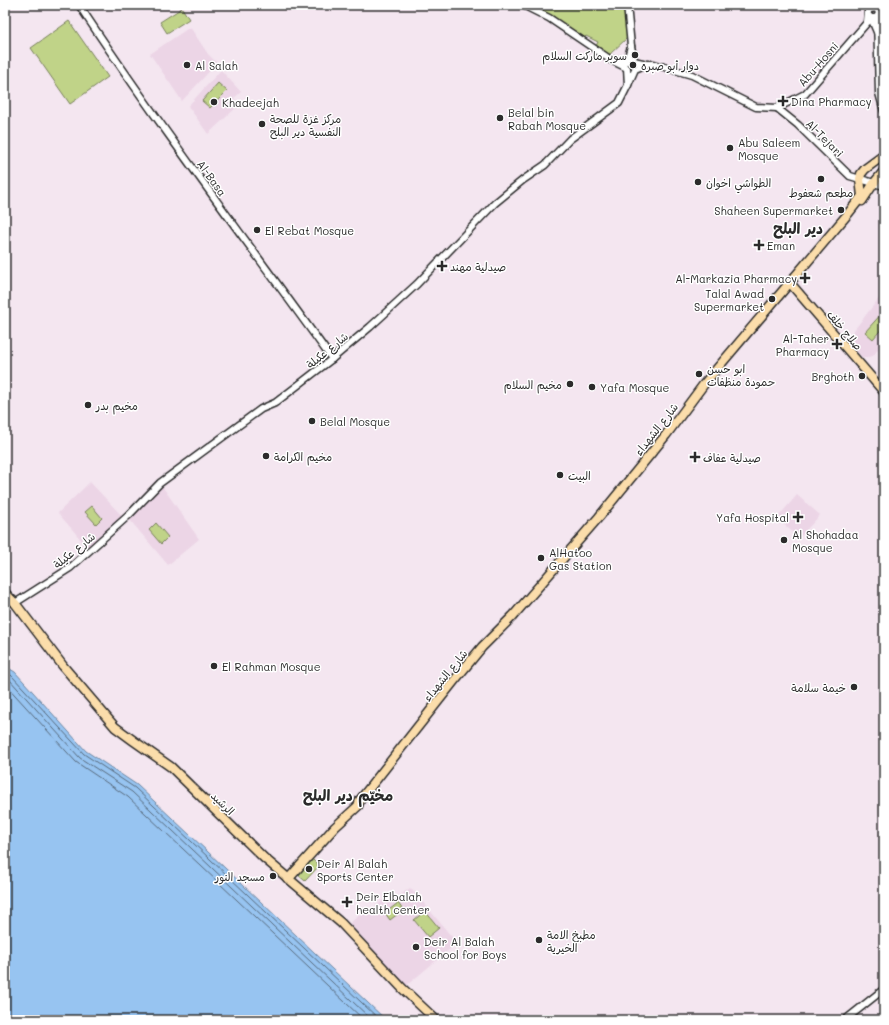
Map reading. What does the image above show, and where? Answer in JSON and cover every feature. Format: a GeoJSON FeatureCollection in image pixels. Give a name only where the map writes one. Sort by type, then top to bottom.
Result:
{"type":"FeatureCollection","features":[{"type":"Feature","properties":{"kind":"main road"},"geometry":{"type":"LineString","coordinates":[[860,179],[861,174],[865,169],[884,155]]}},
{"type":"Feature","properties":{"kind":"main road","name":"شارع الشهداء"},"geometry":{"type":"LineString","coordinates":[[287,878],[335,827],[358,806],[360,800],[377,780],[404,742],[430,713],[482,647],[512,616],[599,517],[666,435],[704,384],[844,225],[874,183],[884,172]]}},
{"type":"Feature","properties":{"kind":"main road","name":"شارع الشهداء"},"geometry":{"type":"LineString","coordinates":[[793,283],[862,196],[860,179]]}},
{"type":"Feature","properties":{"kind":"main road"},"geometry":{"type":"LineString","coordinates":[[793,283],[884,387]]}},
{"type":"Feature","properties":{"kind":"main road","name":"صلاح خلف"},"geometry":{"type":"LineString","coordinates":[[793,283],[884,392]]}},
{"type":"Feature","properties":{"kind":"main road","name":"الرشيد"},"geometry":{"type":"LineString","coordinates":[[5,593],[15,603],[63,666],[115,727],[134,742],[171,766],[239,834],[287,878],[341,923],[403,989],[436,1020]]}},
{"type":"Feature","properties":{"kind":"street","name":"Al-Basa"},"geometry":{"type":"LineString","coordinates":[[79,5],[120,68],[332,359]]}},
{"type":"Feature","properties":{"kind":"street"},"geometry":{"type":"LineString","coordinates":[[523,5],[548,18],[611,60],[631,70],[647,64]]}},
{"type":"Feature","properties":{"kind":"street"},"geometry":{"type":"LineString","coordinates":[[627,5],[631,46],[636,64],[634,69]]}},
{"type":"Feature","properties":{"kind":"street"},"geometry":{"type":"LineString","coordinates":[[875,10],[879,93],[884,110]]}},
{"type":"Feature","properties":{"kind":"street","name":"Abu-Hosni"},"geometry":{"type":"LineString","coordinates":[[777,108],[805,94],[866,24],[875,10]]}},
{"type":"Feature","properties":{"kind":"street"},"geometry":{"type":"LineString","coordinates":[[628,85],[626,64],[631,46]]}},
{"type":"Feature","properties":{"kind":"street"},"geometry":{"type":"LineString","coordinates":[[611,60],[630,60],[654,64],[692,75],[756,107],[777,108]]}},
{"type":"Feature","properties":{"kind":"street","name":"شارع عكيلة"},"geometry":{"type":"LineString","coordinates":[[15,603],[70,568],[118,526],[160,483],[261,409],[275,403],[332,359],[394,306],[435,266],[495,203],[523,180],[545,165],[570,139],[619,103],[634,69]]}},
{"type":"Feature","properties":{"kind":"street","name":"Al-Tejari"},"geometry":{"type":"LineString","coordinates":[[777,108],[798,125],[847,174],[853,178],[884,187]]}},
{"type":"Feature","properties":{"kind":"street"},"geometry":{"type":"LineString","coordinates":[[884,172],[884,177]]}},
{"type":"Feature","properties":{"kind":"street"},"geometry":{"type":"LineString","coordinates":[[866,195],[875,189],[884,187]]}},
{"type":"Feature","properties":{"kind":"street"},"geometry":{"type":"LineString","coordinates":[[845,1020],[884,989]]}},
{"type":"Feature","properties":{"kind":"shaded area","name":"Al Salah"},"geometry":{"type":"Polygon","coordinates":[[[190,27],[208,54],[217,63],[182,101],[150,54],[190,27]]]}},
{"type":"Feature","properties":{"kind":"shaded area","name":"Khadeejah"},"geometry":{"type":"Polygon","coordinates":[[[221,70],[241,92],[234,98],[239,105],[208,134],[188,106],[221,70]]]}},
{"type":"Feature","properties":{"kind":"shaded area"},"geometry":{"type":"Polygon","coordinates":[[[884,292],[884,341],[873,356],[862,358],[847,339],[884,292]]]}},
{"type":"Feature","properties":{"kind":"shaded area"},"geometry":{"type":"Polygon","coordinates":[[[90,482],[123,517],[89,549],[58,513],[90,482]]]}},
{"type":"Feature","properties":{"kind":"shaded area"},"geometry":{"type":"Polygon","coordinates":[[[162,486],[199,539],[168,565],[129,519],[162,486]]]}},
{"type":"Feature","properties":{"kind":"shaded area","name":"Yafa Hospital"},"geometry":{"type":"Polygon","coordinates":[[[797,495],[820,515],[799,538],[777,518],[797,495]]]}},
{"type":"Feature","properties":{"kind":"shaded area"},"geometry":{"type":"Polygon","coordinates":[[[410,888],[457,943],[406,986],[349,924],[365,910],[367,913],[391,894],[395,899],[410,888]]]}},
{"type":"Feature","properties":{"kind":"green space"},"geometry":{"type":"Polygon","coordinates":[[[529,5],[624,5],[627,38],[609,55],[596,46],[598,42],[586,36],[584,38],[546,13],[529,5]]]}},
{"type":"Feature","properties":{"kind":"green space"},"geometry":{"type":"Polygon","coordinates":[[[182,8],[189,19],[167,33],[160,22],[182,8]]]}},
{"type":"Feature","properties":{"kind":"green space"},"geometry":{"type":"Polygon","coordinates":[[[69,21],[108,77],[70,104],[31,48],[69,21]]]}},
{"type":"Feature","properties":{"kind":"green space"},"geometry":{"type":"Polygon","coordinates":[[[879,21],[884,22],[884,92],[882,93],[879,21]]]}},
{"type":"Feature","properties":{"kind":"green space"},"geometry":{"type":"Polygon","coordinates":[[[218,83],[227,91],[210,108],[202,101],[218,83]]]}},
{"type":"Feature","properties":{"kind":"green space"},"geometry":{"type":"Polygon","coordinates":[[[884,311],[884,326],[873,339],[865,332],[884,311]]]}},
{"type":"Feature","properties":{"kind":"green space"},"geometry":{"type":"Polygon","coordinates":[[[92,506],[102,518],[96,524],[85,512],[92,506]]]}},
{"type":"Feature","properties":{"kind":"green space"},"geometry":{"type":"Polygon","coordinates":[[[156,523],[168,537],[161,544],[149,530],[156,523]]]}},
{"type":"Feature","properties":{"kind":"green space"},"geometry":{"type":"Polygon","coordinates":[[[311,858],[319,866],[305,881],[297,874],[311,858]]]}},
{"type":"Feature","properties":{"kind":"green space"},"geometry":{"type":"Polygon","coordinates":[[[398,903],[403,910],[390,920],[385,913],[398,903]]]}},
{"type":"Feature","properties":{"kind":"green space"},"geometry":{"type":"Polygon","coordinates":[[[425,911],[439,928],[428,937],[414,920],[425,911]]]}},
{"type":"Feature","properties":{"kind":"water"},"geometry":{"type":"Polygon","coordinates":[[[5,666],[15,672],[86,751],[137,785],[386,1020],[5,1020],[5,666]]]}},
{"type":"Feature","properties":{"kind":"place","name":"سوبر ماركت السلام"},"geometry":{"type":"Point","coordinates":[635,55]}},
{"type":"Feature","properties":{"kind":"place","name":"Al Salah"},"geometry":{"type":"Point","coordinates":[187,65]}},
{"type":"Feature","properties":{"kind":"place","name":"دوار أبو صبره"},"geometry":{"type":"Point","coordinates":[633,65]}},
{"type":"Feature","properties":{"kind":"place","name":"Dina Pharmacy"},"geometry":{"type":"Point","coordinates":[783,101]}},
{"type":"Feature","properties":{"kind":"place","name":"Khadeejah"},"geometry":{"type":"Point","coordinates":[214,102]}},
{"type":"Feature","properties":{"kind":"place","name":"Belal bin Rabah Mosque"},"geometry":{"type":"Point","coordinates":[500,118]}},
{"type":"Feature","properties":{"kind":"place","name":"مركز غزة للصحة النفسية دير البلح"},"geometry":{"type":"Point","coordinates":[262,124]}},
{"type":"Feature","properties":{"kind":"place","name":"Abu Saleem Mosque"},"geometry":{"type":"Point","coordinates":[730,148]}},
{"type":"Feature","properties":{"kind":"place","name":"مطعم شعفوط"},"geometry":{"type":"Point","coordinates":[821,179]}},
{"type":"Feature","properties":{"kind":"place","name":"الطواشي اخوان"},"geometry":{"type":"Point","coordinates":[698,182]}},
{"type":"Feature","properties":{"kind":"place","name":"Shaheen Supermarket"},"geometry":{"type":"Point","coordinates":[841,210]}},
{"type":"Feature","properties":{"kind":"place","name":"El Rebat Mosque"},"geometry":{"type":"Point","coordinates":[257,230]}},
{"type":"Feature","properties":{"kind":"place","name":"Eman"},"geometry":{"type":"Point","coordinates":[759,245]}},
{"type":"Feature","properties":{"kind":"place","name":"صيدلية مهند"},"geometry":{"type":"Point","coordinates":[442,266]}},
{"type":"Feature","properties":{"kind":"place","name":"Al-Markazia Pharmacy"},"geometry":{"type":"Point","coordinates":[805,278]}},
{"type":"Feature","properties":{"kind":"place","name":"Talal Awad Supermarket"},"geometry":{"type":"Point","coordinates":[772,299]}},
{"type":"Feature","properties":{"kind":"place","name":"Al-Taher Pharmacy"},"geometry":{"type":"Point","coordinates":[837,344]}},
{"type":"Feature","properties":{"kind":"place","name":"ابو حسن حمودة منظفات"},"geometry":{"type":"Point","coordinates":[699,374]}},
{"type":"Feature","properties":{"kind":"place","name":"Brghoth"},"geometry":{"type":"Point","coordinates":[862,376]}},
{"type":"Feature","properties":{"kind":"place","name":"مخيم السلام"},"geometry":{"type":"Point","coordinates":[570,384]}},
{"type":"Feature","properties":{"kind":"place","name":"Yafa Mosque"},"geometry":{"type":"Point","coordinates":[592,387]}},
{"type":"Feature","properties":{"kind":"place","name":"مخيم بدر"},"geometry":{"type":"Point","coordinates":[88,405]}},
{"type":"Feature","properties":{"kind":"place","name":"Belal Mosque"},"geometry":{"type":"Point","coordinates":[312,421]}},
{"type":"Feature","properties":{"kind":"place","name":"مخيم الكرامة"},"geometry":{"type":"Point","coordinates":[266,456]}},
{"type":"Feature","properties":{"kind":"place","name":"صيدلية عفاف"},"geometry":{"type":"Point","coordinates":[695,457]}},
{"type":"Feature","properties":{"kind":"place","name":"البيت"},"geometry":{"type":"Point","coordinates":[560,475]}},
{"type":"Feature","properties":{"kind":"place","name":"Yafa Hospital"},"geometry":{"type":"Point","coordinates":[798,517]}},
{"type":"Feature","properties":{"kind":"place","name":"Al Shohadaa Mosque"},"geometry":{"type":"Point","coordinates":[784,540]}},
{"type":"Feature","properties":{"kind":"place","name":"AlHatoo Gas Station"},"geometry":{"type":"Point","coordinates":[541,558]}},
{"type":"Feature","properties":{"kind":"place","name":"El Rahman Mosque"},"geometry":{"type":"Point","coordinates":[214,666]}},
{"type":"Feature","properties":{"kind":"place","name":"خيمة سلامة"},"geometry":{"type":"Point","coordinates":[854,687]}},
{"type":"Feature","properties":{"kind":"place","name":"Deir Al Balah Sports Center"},"geometry":{"type":"Point","coordinates":[309,869]}},
{"type":"Feature","properties":{"kind":"place","name":"مسجد النور"},"geometry":{"type":"Point","coordinates":[273,876]}},
{"type":"Feature","properties":{"kind":"place","name":"Deir Elbalah health center"},"geometry":{"type":"Point","coordinates":[347,902]}},
{"type":"Feature","properties":{"kind":"place","name":"مطبخ الامة الخيرية"},"geometry":{"type":"Point","coordinates":[539,940]}},
{"type":"Feature","properties":{"kind":"place","name":"Deir Al Balah School for Boys"},"geometry":{"type":"Point","coordinates":[416,947]}},
{"type":"Feature","properties":{"kind":"district","name":"دير البلح"},"geometry":{"type":"Point","coordinates":[798,228]}},
{"type":"Feature","properties":{"kind":"district","name":"مخيّم دير البلح"},"geometry":{"type":"Point","coordinates":[348,795]}}]}
